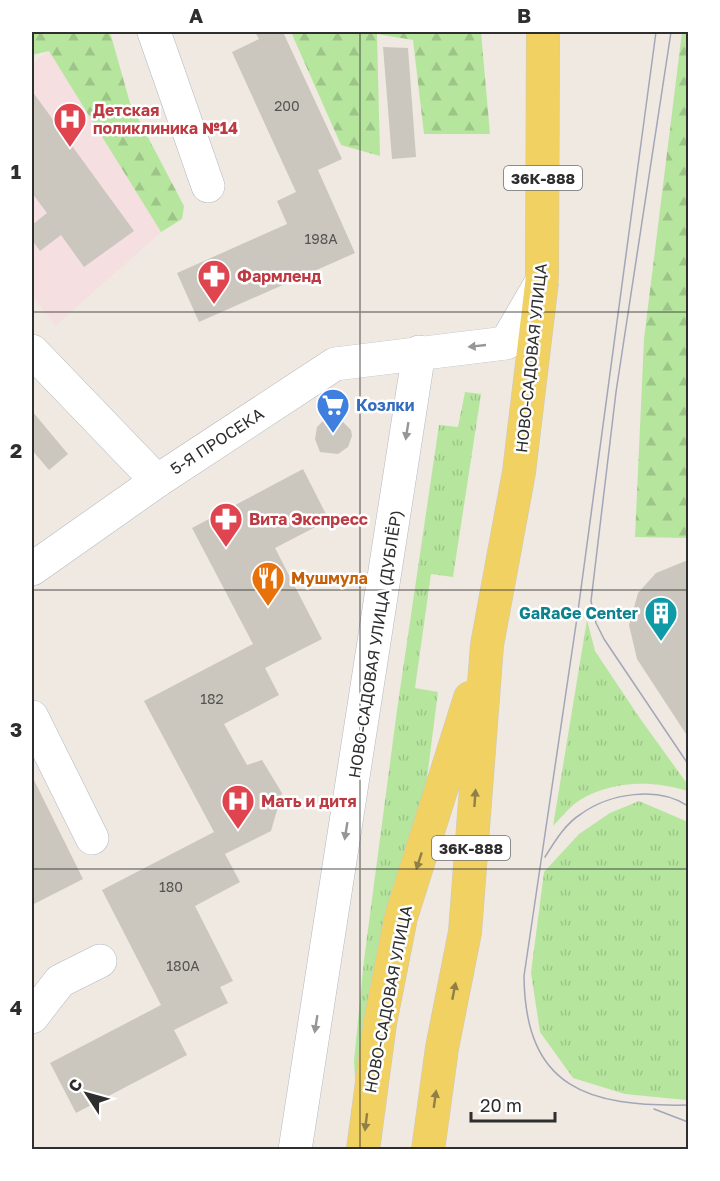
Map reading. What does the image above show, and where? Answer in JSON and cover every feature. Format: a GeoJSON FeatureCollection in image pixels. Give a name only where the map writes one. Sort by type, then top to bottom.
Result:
{"type":"FeatureCollection","features":[{"type":"Feature","properties":{"kind":"main road","name":"НОВО-САДОВАЯ УЛИЦА"},"geometry":{"type":"LineString","coordinates":[[428,1149],[442,1048],[465,932],[487,645],[519,472],[542,281],[543,32]]}},
{"type":"Feature","properties":{"kind":"main road","name":"НОВО-САДОВАЯ УЛИЦА"},"geometry":{"type":"LineString","coordinates":[[363,1149],[380,1023],[401,917],[487,645]]}},
{"type":"Feature","properties":{"kind":"street"},"geometry":{"type":"LineString","coordinates":[[154,32],[208,186]]}},
{"type":"Feature","properties":{"kind":"street","name":"5-Я ПРОСЕКА"},"geometry":{"type":"LineString","coordinates":[[32,569],[156,481],[335,364],[506,343],[542,281]]}},
{"type":"Feature","properties":{"kind":"street"},"geometry":{"type":"LineString","coordinates":[[32,351],[156,481]]}},
{"type":"Feature","properties":{"kind":"street","name":"НОВО-САДОВАЯ УЛИЦА (ДУБЛЁР)"},"geometry":{"type":"LineString","coordinates":[[295,1149],[418,352]]}},
{"type":"Feature","properties":{"kind":"street"},"geometry":{"type":"LineString","coordinates":[[32,717],[92,838]]}},
{"type":"Feature","properties":{"kind":"street"},"geometry":{"type":"LineString","coordinates":[[32,1017],[60,981],[100,961]]}},
{"type":"Feature","properties":{"kind":"shaded area","name":"Детская поликлиника №14"},"geometry":{"type":"Polygon","coordinates":[[[49,51],[161,232],[56,325],[32,296],[32,64],[49,51]]]}},
{"type":"Feature","properties":{"kind":"green space"},"geometry":{"type":"Polygon","coordinates":[[[32,32],[110,32],[130,103],[184,206],[182,219],[161,232],[49,51],[32,55],[32,32]]]}},
{"type":"Feature","properties":{"kind":"green space"},"geometry":{"type":"Polygon","coordinates":[[[291,32],[481,32],[490,134],[424,134],[413,40],[377,34],[380,156],[341,145],[291,32]]]}},
{"type":"Feature","properties":{"kind":"green space"},"geometry":{"type":"Polygon","coordinates":[[[682,32],[688,32],[688,538],[635,537],[644,339],[682,32]]]}},
{"type":"Feature","properties":{"kind":"green space"},"geometry":{"type":"Polygon","coordinates":[[[465,392],[481,394],[453,577],[431,574],[415,688],[438,692],[383,1122],[358,1127],[354,1061],[364,960],[397,710],[439,425],[458,427],[465,392]]]}},
{"type":"Feature","properties":{"kind":"green space"},"geometry":{"type":"Polygon","coordinates":[[[587,620],[595,651],[688,785],[688,791],[661,785],[619,785],[592,793],[576,802],[553,826],[587,620]]]}},
{"type":"Feature","properties":{"kind":"green space"},"geometry":{"type":"Polygon","coordinates":[[[639,801],[688,822],[688,1098],[686,1100],[625,1094],[573,1078],[540,1032],[531,973],[544,872],[579,834],[610,813],[639,801]]]}},
{"type":"Feature","properties":{"kind":"building"},"geometry":{"type":"Polygon","coordinates":[[[255,32],[283,32],[342,159],[318,170],[355,253],[199,322],[177,273],[287,224],[277,201],[296,192],[232,52],[259,39],[255,32]]]}},
{"type":"Feature","properties":{"kind":"building"},"geometry":{"type":"Polygon","coordinates":[[[383,47],[408,48],[416,157],[392,159],[383,47]]]}},
{"type":"Feature","properties":{"kind":"building"},"geometry":{"type":"Polygon","coordinates":[[[32,91],[134,231],[84,267],[61,235],[40,251],[32,240],[32,225],[47,213],[32,193],[32,91]]]}},
{"type":"Feature","properties":{"kind":"building"},"geometry":{"type":"Polygon","coordinates":[[[32,411],[68,454],[49,470],[32,450],[32,411]]]}},
{"type":"Feature","properties":{"kind":"building","name":"Козлки"},"geometry":{"type":"Polygon","coordinates":[[[338,417],[351,430],[352,436],[348,447],[338,454],[320,452],[315,439],[317,427],[326,418],[338,417]]]}},
{"type":"Feature","properties":{"kind":"building"},"geometry":{"type":"Polygon","coordinates":[[[303,469],[329,520],[275,548],[322,639],[265,668],[279,695],[224,724],[247,765],[262,760],[282,793],[271,831],[225,854],[240,882],[195,906],[233,981],[220,987],[228,1003],[174,1030],[187,1055],[76,1113],[50,1063],[161,1005],[102,890],[214,832],[144,701],[253,644],[192,528],[303,469]]]}},
{"type":"Feature","properties":{"kind":"building","name":"GaRaGe Center"},"geometry":{"type":"Polygon","coordinates":[[[688,560],[688,737],[637,659],[629,625],[638,593],[656,573],[688,560]]]}},
{"type":"Feature","properties":{"kind":"building"},"geometry":{"type":"Polygon","coordinates":[[[32,776],[83,879],[32,905],[32,776]]]}},
{"type":"Feature","properties":{"kind":"tram line"},"geometry":{"type":"LineString","coordinates":[[656,32],[578,611],[524,976],[527,1014],[536,1044],[550,1067],[569,1084],[593,1095],[621,1102],[688,1105]]}},
{"type":"Feature","properties":{"kind":"tram line"},"geometry":{"type":"LineString","coordinates":[[671,32],[616,392],[591,601],[596,623],[604,639],[688,764]]}},
{"type":"Feature","properties":{"kind":"tram line"},"geometry":{"type":"LineString","coordinates":[[545,857],[570,823],[581,814],[606,801],[649,794],[663,796],[688,806]]}},
{"type":"Feature","properties":{"kind":"tram line"},"geometry":{"type":"LineString","coordinates":[[654,1109],[688,1122]]}},
{"type":"Feature","properties":{"kind":"place","name":"Детская поликлиника №14"},"geometry":{"type":"Point","coordinates":[70,148]}},
{"type":"Feature","properties":{"kind":"place","name":"Фармленд"},"geometry":{"type":"Point","coordinates":[214,305]}},
{"type":"Feature","properties":{"kind":"place","name":"Козлки"},"geometry":{"type":"Point","coordinates":[333,434]}},
{"type":"Feature","properties":{"kind":"place","name":"Вита Экспресс"},"geometry":{"type":"Point","coordinates":[226,548]}},
{"type":"Feature","properties":{"kind":"place","name":"Мушмула"},"geometry":{"type":"Point","coordinates":[268,607]}},
{"type":"Feature","properties":{"kind":"place","name":"GaRaGe Center"},"geometry":{"type":"Point","coordinates":[661,642]}},
{"type":"Feature","properties":{"kind":"place","name":"Мать и дитя"},"geometry":{"type":"Point","coordinates":[238,830]}}]}
